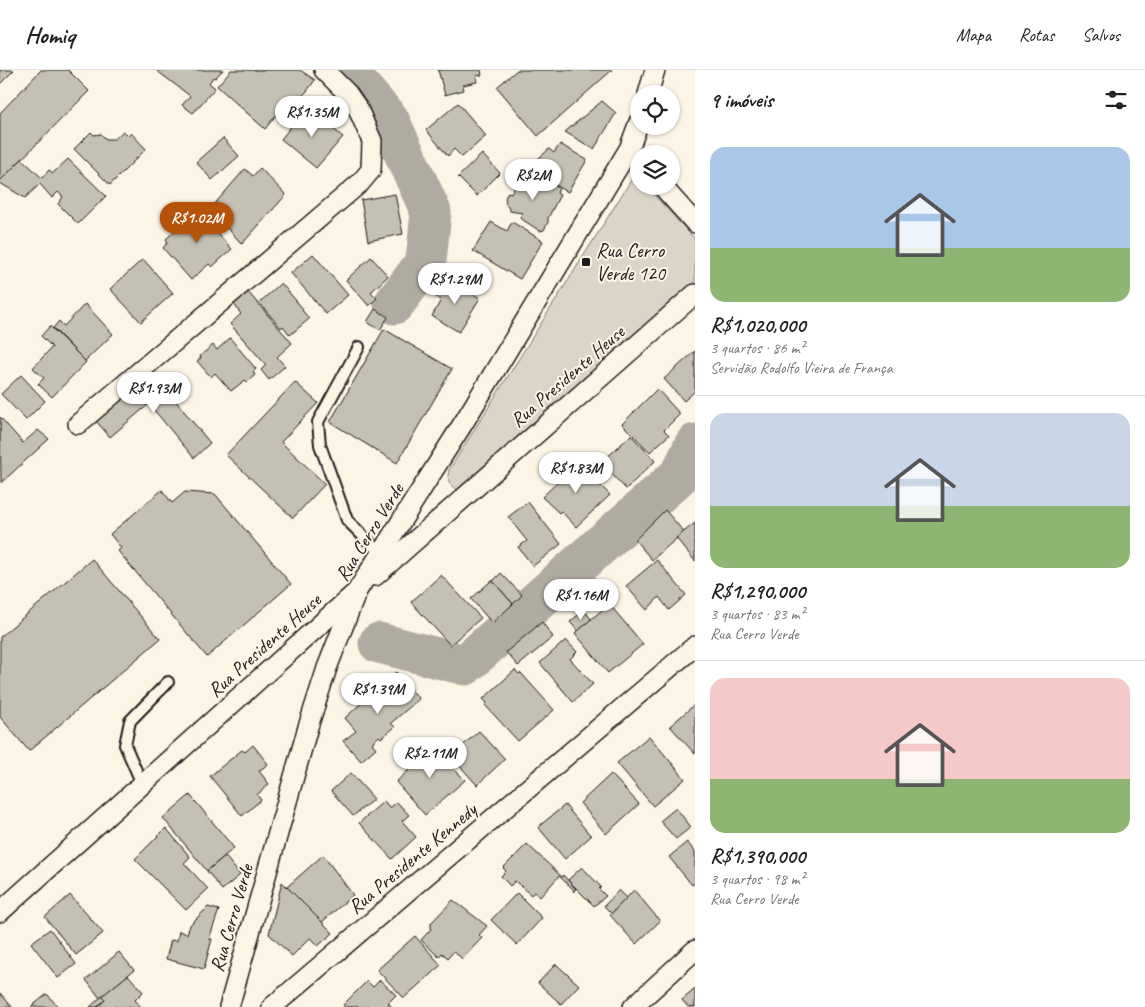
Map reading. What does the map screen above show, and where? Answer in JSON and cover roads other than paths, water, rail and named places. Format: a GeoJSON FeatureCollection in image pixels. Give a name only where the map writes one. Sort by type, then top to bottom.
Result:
{"type":"FeatureCollection","features":[{"type":"Feature","properties":{"kind":"street"},"geometry":{"type":"LineString","coordinates":[[78,424],[360,183],[371,170],[372,141],[366,126],[347,93],[324,70]]}},
{"type":"Feature","properties":{"kind":"street"},"geometry":{"type":"LineString","coordinates":[[651,85],[655,70]]}},
{"type":"Feature","properties":{"kind":"street","name":"Rua Cerro Verde"},"geometry":{"type":"LineString","coordinates":[[229,1007],[308,728],[327,668],[357,591],[630,160]]}},
{"type":"Feature","properties":{"kind":"street"},"geometry":{"type":"LineString","coordinates":[[670,195],[695,223]]}},
{"type":"Feature","properties":{"kind":"street","name":"Rua Presidente Heuse"},"geometry":{"type":"LineString","coordinates":[[0,912],[357,591],[695,294]]}},
{"type":"Feature","properties":{"kind":"street","name":"Rua Presidente Kennedy"},"geometry":{"type":"LineString","coordinates":[[272,1007],[695,646]]}},
{"type":"Feature","properties":{"kind":"street"},"geometry":{"type":"LineString","coordinates":[[633,1007],[695,950]]}},
{"type":"Feature","properties":{"kind":"lane"},"geometry":{"type":"LineString","coordinates":[[359,347],[318,422],[320,445],[347,520],[381,554]]}},
{"type":"Feature","properties":{"kind":"lane"},"geometry":{"type":"LineString","coordinates":[[142,784],[125,745],[130,721],[168,682]]}},
{"type":"Feature","properties":{"kind":"waterway"},"geometry":{"type":"LineString","coordinates":[[344,70],[389,120],[431,212],[426,262],[394,304]]}},
{"type":"Feature","properties":{"kind":"waterway"},"geometry":{"type":"LineString","coordinates":[[379,643],[465,665],[681,474],[695,444]]}},
{"type":"Feature","properties":{"kind":"place","name":"Rua Cerro Verde 120"},"geometry":{"type":"Point","coordinates":[586,262]}}]}
